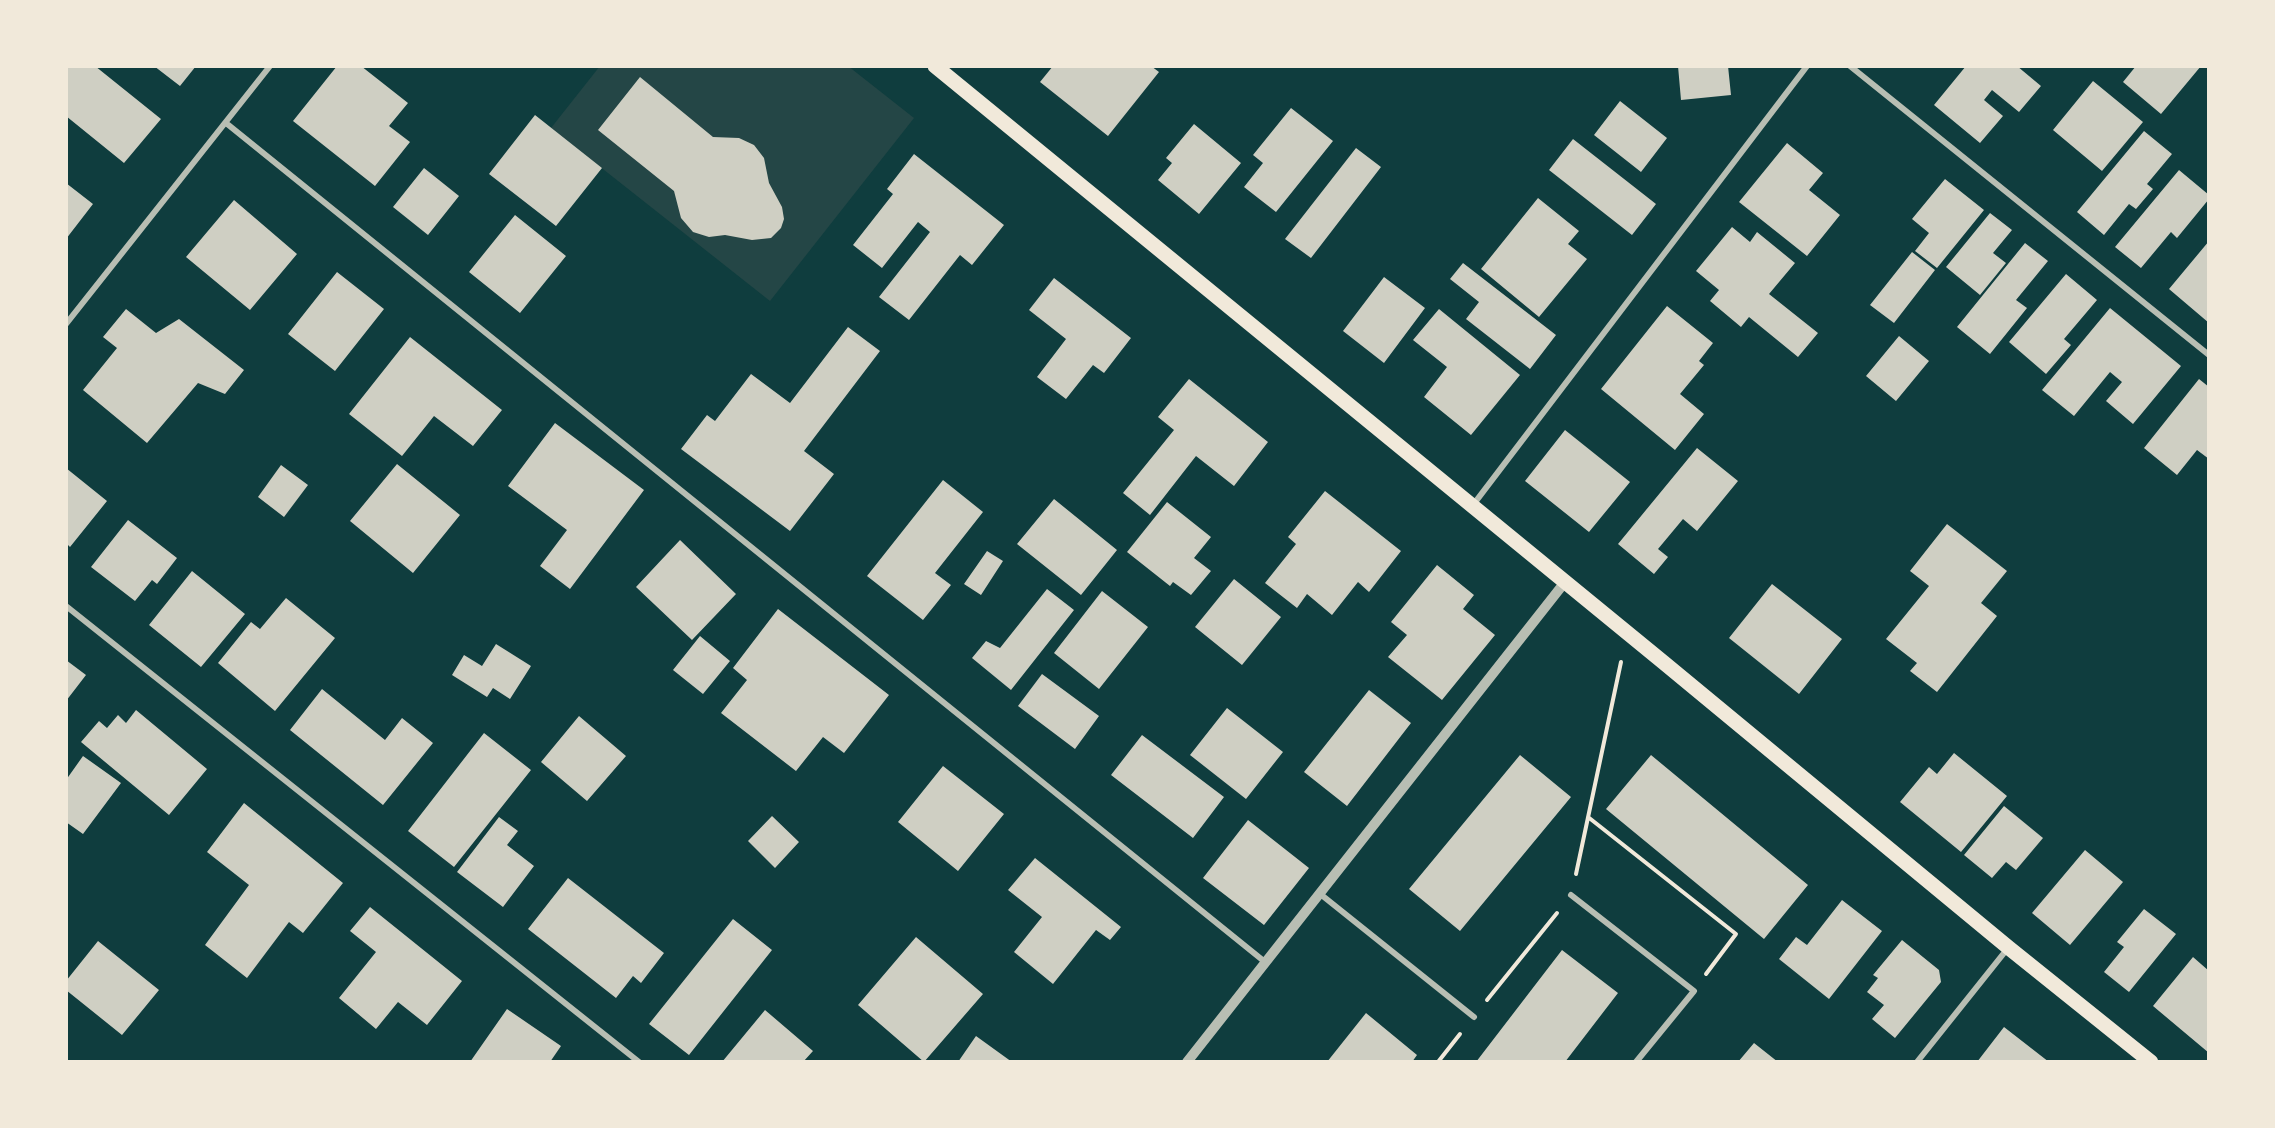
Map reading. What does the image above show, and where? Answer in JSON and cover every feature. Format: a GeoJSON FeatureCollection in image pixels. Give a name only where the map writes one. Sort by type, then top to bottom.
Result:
{"type":"FeatureCollection","features":[{"type":"Feature","properties":{"kind":"main road"},"geometry":{"type":"LineString","coordinates":[[935,66],[2151,1062]]}},
{"type":"Feature","properties":{"kind":"street"},"geometry":{"type":"LineString","coordinates":[[66,324],[270,66]]}},
{"type":"Feature","properties":{"kind":"street"},"geometry":{"type":"LineString","coordinates":[[1472,505],[1807,66]]}},
{"type":"Feature","properties":{"kind":"street"},"geometry":{"type":"LineString","coordinates":[[1852,66],[2209,355]]}},
{"type":"Feature","properties":{"kind":"street"},"geometry":{"type":"LineString","coordinates":[[226,123],[1265,962]]}},
{"type":"Feature","properties":{"kind":"street"},"geometry":{"type":"LineString","coordinates":[[1186,1062],[1565,582]]}},
{"type":"Feature","properties":{"kind":"street"},"geometry":{"type":"LineString","coordinates":[[66,606],[639,1062]]}},
{"type":"Feature","properties":{"kind":"street"},"geometry":{"type":"LineString","coordinates":[[1319,893],[1474,1017]]}},
{"type":"Feature","properties":{"kind":"street"},"geometry":{"type":"LineString","coordinates":[[1571,895],[1694,991],[1636,1062]]}},
{"type":"Feature","properties":{"kind":"street"},"geometry":{"type":"LineString","coordinates":[[1917,1062],[2009,948]]}},
{"type":"Feature","properties":{"kind":"path"},"geometry":{"type":"LineString","coordinates":[[1438,1062],[1571,895],[1627,632]]}},
{"type":"Feature","properties":{"kind":"path"},"geometry":{"type":"LineString","coordinates":[[1588,817],[1736,934],[1694,991]]}},
{"type":"Feature","properties":{"kind":"shaded area"},"geometry":{"type":"Polygon","coordinates":[[[600,66],[848,66],[914,118],[770,301],[551,128],[600,66]]]}},
{"type":"Feature","properties":{"kind":"building"},"geometry":{"type":"Polygon","coordinates":[[[66,66],[95,66],[161,119],[124,163],[66,116],[66,66]]]}},
{"type":"Feature","properties":{"kind":"building"},"geometry":{"type":"Polygon","coordinates":[[[154,66],[196,66],[180,86],[154,66]]]}},
{"type":"Feature","properties":{"kind":"building"},"geometry":{"type":"Polygon","coordinates":[[[337,66],[361,66],[408,103],[389,126],[410,142],[375,186],[293,121],[337,66]]]}},
{"type":"Feature","properties":{"kind":"building"},"geometry":{"type":"Polygon","coordinates":[[[1053,66],[1151,66],[1159,72],[1108,136],[1040,82],[1053,66]]]}},
{"type":"Feature","properties":{"kind":"building"},"geometry":{"type":"Polygon","coordinates":[[[1678,66],[1728,66],[1731,95],[1681,100],[1678,66]]]}},
{"type":"Feature","properties":{"kind":"building"},"geometry":{"type":"Polygon","coordinates":[[[1966,66],[2017,66],[2041,86],[2019,112],[1992,90],[1984,100],[2003,116],[1980,143],[1934,105],[1966,66]]]}},
{"type":"Feature","properties":{"kind":"building"},"geometry":{"type":"Polygon","coordinates":[[[2136,66],[2201,66],[2161,114],[2123,82],[2136,66]]]}},
{"type":"Feature","properties":{"kind":"building"},"geometry":{"type":"Polygon","coordinates":[[[640,77],[713,137],[739,138],[754,145],[764,158],[769,183],[782,207],[784,219],[781,228],[771,238],[752,240],[725,235],[709,237],[693,232],[681,218],[674,191],[598,130],[640,77]]]}},
{"type":"Feature","properties":{"kind":"building"},"geometry":{"type":"Polygon","coordinates":[[[2093,81],[2143,122],[2102,171],[2053,130],[2093,81]]]}},
{"type":"Feature","properties":{"kind":"building"},"geometry":{"type":"Polygon","coordinates":[[[1620,101],[1667,138],[1641,172],[1594,135],[1620,101]]]}},
{"type":"Feature","properties":{"kind":"building"},"geometry":{"type":"Polygon","coordinates":[[[1291,108],[1333,141],[1276,212],[1244,187],[1263,163],[1253,155],[1291,108]]]}},
{"type":"Feature","properties":{"kind":"building"},"geometry":{"type":"Polygon","coordinates":[[[535,115],[602,168],[556,226],[489,174],[535,115]]]}},
{"type":"Feature","properties":{"kind":"building"},"geometry":{"type":"Polygon","coordinates":[[[1194,124],[1241,163],[1199,214],[1158,180],[1172,163],[1166,158],[1194,124]]]}},
{"type":"Feature","properties":{"kind":"building"},"geometry":{"type":"Polygon","coordinates":[[[2144,131],[2172,154],[2147,184],[2153,189],[2136,209],[2129,204],[2104,235],[2077,212],[2144,131]]]}},
{"type":"Feature","properties":{"kind":"building"},"geometry":{"type":"Polygon","coordinates":[[[1573,139],[1656,204],[1632,235],[1549,170],[1573,139]]]}},
{"type":"Feature","properties":{"kind":"building"},"geometry":{"type":"Polygon","coordinates":[[[1787,143],[1823,173],[1809,190],[1840,215],[1807,256],[1739,202],[1787,143]]]}},
{"type":"Feature","properties":{"kind":"building"},"geometry":{"type":"Polygon","coordinates":[[[1356,148],[1381,167],[1311,258],[1285,239],[1356,148]]]}},
{"type":"Feature","properties":{"kind":"building"},"geometry":{"type":"Polygon","coordinates":[[[914,154],[1004,225],[972,265],[960,255],[909,320],[879,297],[930,232],[918,222],[882,268],[853,245],[893,194],[887,189],[914,154]]]}},
{"type":"Feature","properties":{"kind":"building"},"geometry":{"type":"Polygon","coordinates":[[[424,168],[459,196],[428,235],[393,207],[424,168]]]}},
{"type":"Feature","properties":{"kind":"building"},"geometry":{"type":"Polygon","coordinates":[[[2179,170],[2209,195],[2209,199],[2177,238],[2171,232],[2141,268],[2115,247],[2179,170]]]}},
{"type":"Feature","properties":{"kind":"building"},"geometry":{"type":"Polygon","coordinates":[[[1945,179],[1984,210],[1937,268],[1915,251],[1929,233],[1912,219],[1945,179]]]}},
{"type":"Feature","properties":{"kind":"building"},"geometry":{"type":"Polygon","coordinates":[[[66,183],[93,204],[66,239],[66,183]]]}},
{"type":"Feature","properties":{"kind":"building"},"geometry":{"type":"Polygon","coordinates":[[[1538,198],[1579,231],[1568,244],[1587,259],[1539,317],[1481,269],[1538,198]]]}},
{"type":"Feature","properties":{"kind":"building"},"geometry":{"type":"Polygon","coordinates":[[[234,200],[297,254],[250,310],[186,257],[234,200]]]}},
{"type":"Feature","properties":{"kind":"building"},"geometry":{"type":"Polygon","coordinates":[[[1990,213],[2012,230],[1993,253],[2006,263],[1980,295],[1946,267],[1990,213]]]}},
{"type":"Feature","properties":{"kind":"building"},"geometry":{"type":"Polygon","coordinates":[[[515,215],[566,256],[520,313],[469,272],[515,215]]]}},
{"type":"Feature","properties":{"kind":"building"},"geometry":{"type":"Polygon","coordinates":[[[1732,227],[1750,242],[1757,232],[1795,263],[1769,294],[1818,333],[1798,357],[1749,317],[1741,327],[1710,301],[1719,290],[1696,271],[1732,227]]]}},
{"type":"Feature","properties":{"kind":"building"},"geometry":{"type":"Polygon","coordinates":[[[2209,241],[2209,323],[2169,289],[2209,241]]]}},
{"type":"Feature","properties":{"kind":"building"},"geometry":{"type":"Polygon","coordinates":[[[2025,243],[2048,261],[2016,300],[2027,308],[1990,354],[1957,327],[2025,243]]]}},
{"type":"Feature","properties":{"kind":"building"},"geometry":{"type":"Polygon","coordinates":[[[1912,252],[1935,270],[1894,323],[1870,305],[1912,252]]]}},
{"type":"Feature","properties":{"kind":"building"},"geometry":{"type":"Polygon","coordinates":[[[1463,263],[1556,335],[1530,369],[1466,319],[1479,302],[1450,279],[1463,263]]]}},
{"type":"Feature","properties":{"kind":"building"},"geometry":{"type":"Polygon","coordinates":[[[337,272],[384,309],[335,371],[288,334],[337,272]]]}},
{"type":"Feature","properties":{"kind":"building"},"geometry":{"type":"Polygon","coordinates":[[[2066,274],[2097,300],[2064,339],[2071,345],[2046,374],[2009,342],[2066,274]]]}},
{"type":"Feature","properties":{"kind":"building"},"geometry":{"type":"Polygon","coordinates":[[[1384,277],[1425,308],[1384,363],[1343,331],[1384,277]]]}},
{"type":"Feature","properties":{"kind":"building"},"geometry":{"type":"Polygon","coordinates":[[[1054,278],[1131,338],[1104,373],[1093,365],[1066,399],[1037,377],[1066,339],[1029,310],[1054,278]]]}},
{"type":"Feature","properties":{"kind":"building"},"geometry":{"type":"Polygon","coordinates":[[[1667,306],[1713,343],[1699,361],[1704,365],[1680,394],[1704,414],[1675,450],[1601,389],[1667,306]]]}},
{"type":"Feature","properties":{"kind":"building"},"geometry":{"type":"Polygon","coordinates":[[[2110,308],[2181,366],[2133,424],[2106,401],[2122,382],[2110,372],[2074,416],[2042,390],[2110,308]]]}},
{"type":"Feature","properties":{"kind":"building"},"geometry":{"type":"Polygon","coordinates":[[[126,309],[156,333],[179,319],[244,370],[225,394],[198,383],[147,443],[83,390],[117,348],[103,337],[126,309]]]}},
{"type":"Feature","properties":{"kind":"building"},"geometry":{"type":"Polygon","coordinates":[[[1439,309],[1520,375],[1471,435],[1424,397],[1447,367],[1413,340],[1439,309]]]}},
{"type":"Feature","properties":{"kind":"building"},"geometry":{"type":"Polygon","coordinates":[[[848,327],[880,351],[804,451],[834,474],[790,531],[681,449],[707,415],[715,421],[751,374],[790,403],[848,327]]]}},
{"type":"Feature","properties":{"kind":"building"},"geometry":{"type":"Polygon","coordinates":[[[1899,336],[1929,361],[1896,401],[1866,376],[1899,336]]]}},
{"type":"Feature","properties":{"kind":"building"},"geometry":{"type":"Polygon","coordinates":[[[410,337],[502,410],[473,446],[434,416],[402,456],[349,414],[410,337]]]}},
{"type":"Feature","properties":{"kind":"building"},"geometry":{"type":"Polygon","coordinates":[[[1189,379],[1268,442],[1234,486],[1196,456],[1150,515],[1123,493],[1174,430],[1158,417],[1189,379]]]}},
{"type":"Feature","properties":{"kind":"building"},"geometry":{"type":"Polygon","coordinates":[[[2199,379],[2209,387],[2209,459],[2197,450],[2177,475],[2144,448],[2199,379]]]}},
{"type":"Feature","properties":{"kind":"building"},"geometry":{"type":"Polygon","coordinates":[[[555,423],[644,490],[570,589],[540,566],[567,530],[508,486],[555,423]]]}},
{"type":"Feature","properties":{"kind":"building"},"geometry":{"type":"Polygon","coordinates":[[[1565,430],[1630,482],[1589,532],[1525,481],[1565,430]]]}},
{"type":"Feature","properties":{"kind":"building"},"geometry":{"type":"Polygon","coordinates":[[[1697,448],[1738,481],[1697,531],[1683,519],[1658,549],[1668,557],[1654,574],[1618,544],[1697,448]]]}},
{"type":"Feature","properties":{"kind":"building"},"geometry":{"type":"Polygon","coordinates":[[[397,464],[460,515],[413,573],[350,521],[397,464]]]}},
{"type":"Feature","properties":{"kind":"building"},"geometry":{"type":"Polygon","coordinates":[[[281,465],[308,485],[284,517],[258,497],[281,465]]]}},
{"type":"Feature","properties":{"kind":"building"},"geometry":{"type":"Polygon","coordinates":[[[66,468],[107,501],[70,547],[66,543],[66,468]]]}},
{"type":"Feature","properties":{"kind":"building"},"geometry":{"type":"Polygon","coordinates":[[[943,480],[983,512],[935,573],[951,585],[923,620],[867,576],[943,480]]]}},
{"type":"Feature","properties":{"kind":"building"},"geometry":{"type":"Polygon","coordinates":[[[1325,491],[1401,551],[1369,592],[1358,582],[1332,615],[1307,594],[1297,608],[1265,583],[1296,544],[1288,537],[1325,491]]]}},
{"type":"Feature","properties":{"kind":"building"},"geometry":{"type":"Polygon","coordinates":[[[1054,499],[1117,550],[1081,595],[1017,544],[1054,499]]]}},
{"type":"Feature","properties":{"kind":"building"},"geometry":{"type":"Polygon","coordinates":[[[1167,502],[1211,537],[1194,558],[1211,571],[1191,595],[1173,582],[1170,586],[1127,552],[1167,502]]]}},
{"type":"Feature","properties":{"kind":"building"},"geometry":{"type":"Polygon","coordinates":[[[128,520],[177,558],[157,584],[152,580],[135,601],[91,567],[128,520]]]}},
{"type":"Feature","properties":{"kind":"building"},"geometry":{"type":"Polygon","coordinates":[[[1947,524],[2007,571],[1981,603],[1997,616],[1937,692],[1910,671],[1917,663],[1886,639],[1929,586],[1910,571],[1947,524]]]}},
{"type":"Feature","properties":{"kind":"building"},"geometry":{"type":"Polygon","coordinates":[[[680,540],[736,594],[692,640],[636,587],[680,540]]]}},
{"type":"Feature","properties":{"kind":"building"},"geometry":{"type":"Polygon","coordinates":[[[987,551],[1003,561],[981,595],[964,584],[987,551]]]}},
{"type":"Feature","properties":{"kind":"building"},"geometry":{"type":"Polygon","coordinates":[[[1437,565],[1474,595],[1463,609],[1495,635],[1442,700],[1388,657],[1407,635],[1391,622],[1437,565]]]}},
{"type":"Feature","properties":{"kind":"building"},"geometry":{"type":"Polygon","coordinates":[[[192,571],[245,614],[201,667],[149,625],[192,571]]]}},
{"type":"Feature","properties":{"kind":"building"},"geometry":{"type":"Polygon","coordinates":[[[1234,579],[1281,617],[1242,665],[1195,627],[1234,579]]]}},
{"type":"Feature","properties":{"kind":"building"},"geometry":{"type":"Polygon","coordinates":[[[1772,584],[1842,639],[1799,694],[1729,638],[1772,584]]]}},
{"type":"Feature","properties":{"kind":"building"},"geometry":{"type":"Polygon","coordinates":[[[1047,589],[1074,610],[1011,690],[972,658],[986,641],[1000,648],[1047,589]]]}},
{"type":"Feature","properties":{"kind":"building"},"geometry":{"type":"Polygon","coordinates":[[[1102,591],[1148,627],[1099,689],[1054,653],[1102,591]]]}},
{"type":"Feature","properties":{"kind":"building"},"geometry":{"type":"Polygon","coordinates":[[[286,598],[335,638],[275,711],[218,663],[251,622],[260,629],[286,598]]]}},
{"type":"Feature","properties":{"kind":"building"},"geometry":{"type":"Polygon","coordinates":[[[778,609],[889,695],[844,753],[823,737],[796,771],[721,713],[747,680],[733,668],[778,609]]]}},
{"type":"Feature","properties":{"kind":"building"},"geometry":{"type":"Polygon","coordinates":[[[700,636],[730,661],[703,694],[673,670],[700,636]]]}},
{"type":"Feature","properties":{"kind":"building"},"geometry":{"type":"Polygon","coordinates":[[[496,644],[531,666],[510,699],[493,688],[487,697],[452,675],[464,655],[482,666],[496,644]]]}},
{"type":"Feature","properties":{"kind":"building"},"geometry":{"type":"Polygon","coordinates":[[[66,660],[86,675],[66,701],[66,660]]]}},
{"type":"Feature","properties":{"kind":"building"},"geometry":{"type":"Polygon","coordinates":[[[1042,674],[1099,716],[1075,749],[1018,706],[1042,674]]]}},
{"type":"Feature","properties":{"kind":"building"},"geometry":{"type":"Polygon","coordinates":[[[322,689],[385,740],[402,718],[433,743],[383,805],[290,730],[322,689]]]}},
{"type":"Feature","properties":{"kind":"building"},"geometry":{"type":"Polygon","coordinates":[[[1369,690],[1411,723],[1347,806],[1304,772],[1369,690]]]}},
{"type":"Feature","properties":{"kind":"building"},"geometry":{"type":"Polygon","coordinates":[[[1227,708],[1283,752],[1246,799],[1190,755],[1227,708]]]}},
{"type":"Feature","properties":{"kind":"building"},"geometry":{"type":"Polygon","coordinates":[[[136,710],[207,769],[169,815],[81,742],[99,721],[107,728],[118,715],[126,723],[136,710]]]}},
{"type":"Feature","properties":{"kind":"building"},"geometry":{"type":"Polygon","coordinates":[[[579,716],[626,756],[587,801],[541,762],[579,716]]]}},
{"type":"Feature","properties":{"kind":"building"},"geometry":{"type":"Polygon","coordinates":[[[484,733],[531,770],[454,867],[408,831],[484,733]]]}},
{"type":"Feature","properties":{"kind":"building"},"geometry":{"type":"Polygon","coordinates":[[[1142,735],[1224,797],[1193,838],[1111,775],[1142,735]]]}},
{"type":"Feature","properties":{"kind":"building"},"geometry":{"type":"Polygon","coordinates":[[[1954,753],[2007,796],[1961,852],[1900,802],[1929,767],[1937,774],[1954,753]]]}},
{"type":"Feature","properties":{"kind":"building"},"geometry":{"type":"Polygon","coordinates":[[[1520,755],[1571,797],[1460,931],[1409,889],[1520,755]]]}},
{"type":"Feature","properties":{"kind":"building"},"geometry":{"type":"Polygon","coordinates":[[[1651,755],[1808,885],[1764,939],[1606,809],[1651,755]]]}},
{"type":"Feature","properties":{"kind":"building"},"geometry":{"type":"Polygon","coordinates":[[[83,756],[121,783],[83,834],[66,822],[66,780],[83,756]]]}},
{"type":"Feature","properties":{"kind":"building"},"geometry":{"type":"Polygon","coordinates":[[[943,766],[1004,814],[958,871],[898,822],[943,766]]]}},
{"type":"Feature","properties":{"kind":"building"},"geometry":{"type":"Polygon","coordinates":[[[244,803],[343,883],[303,933],[289,922],[247,978],[205,945],[249,885],[207,852],[244,803]]]}},
{"type":"Feature","properties":{"kind":"building"},"geometry":{"type":"Polygon","coordinates":[[[2004,806],[2043,838],[2016,870],[2006,862],[1992,878],[1964,855],[2004,806]]]}},
{"type":"Feature","properties":{"kind":"building"},"geometry":{"type":"Polygon","coordinates":[[[772,816],[799,842],[775,868],[748,841],[772,816]]]}},
{"type":"Feature","properties":{"kind":"building"},"geometry":{"type":"Polygon","coordinates":[[[499,817],[518,831],[507,845],[534,866],[503,907],[457,872],[499,817]]]}},
{"type":"Feature","properties":{"kind":"building"},"geometry":{"type":"Polygon","coordinates":[[[1248,820],[1309,868],[1264,925],[1203,878],[1248,820]]]}},
{"type":"Feature","properties":{"kind":"building"},"geometry":{"type":"Polygon","coordinates":[[[2085,850],[2123,882],[2070,945],[2032,913],[2085,850]]]}},
{"type":"Feature","properties":{"kind":"building"},"geometry":{"type":"Polygon","coordinates":[[[1035,858],[1121,927],[1110,940],[1096,930],[1053,984],[1014,952],[1042,917],[1008,890],[1035,858]]]}},
{"type":"Feature","properties":{"kind":"building"},"geometry":{"type":"Polygon","coordinates":[[[568,878],[664,953],[641,983],[633,976],[616,998],[528,929],[568,878]]]}},
{"type":"Feature","properties":{"kind":"building"},"geometry":{"type":"Polygon","coordinates":[[[1842,900],[1882,931],[1829,999],[1779,959],[1796,937],[1807,945],[1842,900]]]}},
{"type":"Feature","properties":{"kind":"building"},"geometry":{"type":"Polygon","coordinates":[[[370,907],[462,981],[427,1025],[398,1002],[376,1029],[339,998],[376,952],[350,931],[370,907]]]}},
{"type":"Feature","properties":{"kind":"building"},"geometry":{"type":"Polygon","coordinates":[[[2144,909],[2176,934],[2129,992],[2104,972],[2124,947],[2117,942],[2144,909]]]}},
{"type":"Feature","properties":{"kind":"building"},"geometry":{"type":"Polygon","coordinates":[[[733,919],[772,950],[689,1055],[649,1024],[733,919]]]}},
{"type":"Feature","properties":{"kind":"building"},"geometry":{"type":"Polygon","coordinates":[[[916,937],[983,994],[924,1062],[858,1005],[916,937]]]}},
{"type":"Feature","properties":{"kind":"building"},"geometry":{"type":"Polygon","coordinates":[[[1902,940],[1939,970],[1941,982],[1895,1038],[1872,1019],[1884,1005],[1867,992],[1878,978],[1873,975],[1902,940]]]}},
{"type":"Feature","properties":{"kind":"building"},"geometry":{"type":"Polygon","coordinates":[[[98,941],[159,990],[122,1035],[66,990],[66,981],[98,941]]]}},
{"type":"Feature","properties":{"kind":"building"},"geometry":{"type":"Polygon","coordinates":[[[1562,950],[1618,993],[1565,1062],[1476,1062],[1562,950]]]}},
{"type":"Feature","properties":{"kind":"building"},"geometry":{"type":"Polygon","coordinates":[[[2193,957],[2209,971],[2209,1053],[2153,1006],[2193,957]]]}},
{"type":"Feature","properties":{"kind":"building"},"geometry":{"type":"Polygon","coordinates":[[[507,1009],[561,1046],[550,1062],[470,1062],[507,1009]]]}},
{"type":"Feature","properties":{"kind":"building"},"geometry":{"type":"Polygon","coordinates":[[[765,1010],[813,1051],[803,1062],[722,1062],[765,1010]]]}},
{"type":"Feature","properties":{"kind":"building"},"geometry":{"type":"Polygon","coordinates":[[[1366,1013],[1417,1055],[1412,1062],[1327,1062],[1366,1013]]]}},
{"type":"Feature","properties":{"kind":"building"},"geometry":{"type":"Polygon","coordinates":[[[2004,1027],[2049,1062],[1977,1062],[2004,1027]]]}},
{"type":"Feature","properties":{"kind":"building"},"geometry":{"type":"Polygon","coordinates":[[[976,1036],[1012,1062],[958,1062],[976,1036]]]}},
{"type":"Feature","properties":{"kind":"building"},"geometry":{"type":"Polygon","coordinates":[[[1754,1043],[1778,1062],[1738,1062],[1754,1043]]]}}]}
